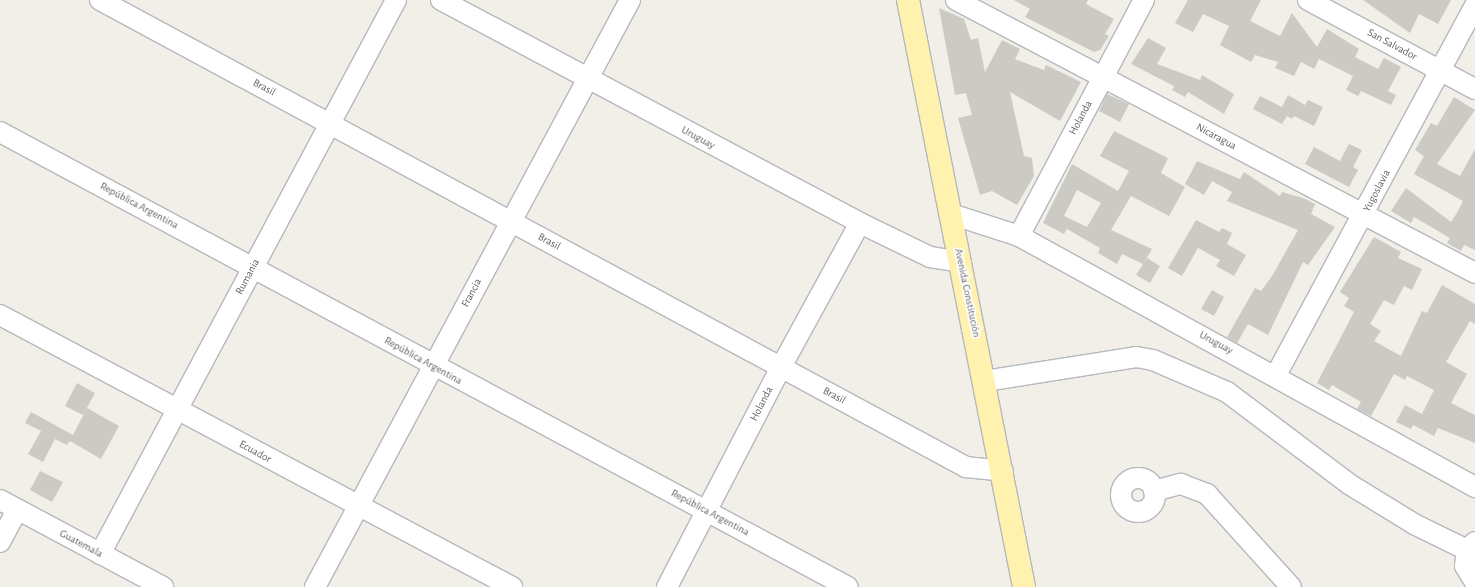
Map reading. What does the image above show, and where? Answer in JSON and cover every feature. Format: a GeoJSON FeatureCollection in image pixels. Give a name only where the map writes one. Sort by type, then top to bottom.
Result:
{"type":"FeatureCollection","features":[{"type":"Feature","properties":{"kind":"main road","name":"Avenida Constitución"},"geometry":{"type":"LineString","coordinates":[[908,0],[1003,472],[1024,587]]}},
{"type":"Feature","properties":{"kind":"street","name":"Brasil"},"geometry":{"type":"LineString","coordinates":[[100,0],[966,467],[1003,472]]}},
{"type":"Feature","properties":{"kind":"street","name":"Rumania"},"geometry":{"type":"LineString","coordinates":[[100,554],[396,0]]}},
{"type":"Feature","properties":{"kind":"street","name":"Uruguay"},"geometry":{"type":"LineString","coordinates":[[441,0],[586,79],[860,223],[930,257],[961,262]]}},
{"type":"Feature","properties":{"kind":"street","name":"Francia"},"geometry":{"type":"LineString","coordinates":[[315,587],[586,79],[630,0]]}},
{"type":"Feature","properties":{"kind":"street","name":"Nicaragua"},"geometry":{"type":"LineString","coordinates":[[956,0],[1475,273]]}},
{"type":"Feature","properties":{"kind":"street","name":"Holanda"},"geometry":{"type":"LineString","coordinates":[[1019,236],[1144,0]]}},
{"type":"Feature","properties":{"kind":"street","name":"San Salvador"},"geometry":{"type":"LineString","coordinates":[[1308,0],[1475,89]]}},
{"type":"Feature","properties":{"kind":"street","name":"Yugoslavia"},"geometry":{"type":"LineString","coordinates":[[1276,375],[1475,6]]}},
{"type":"Feature","properties":{"kind":"street","name":"República Argentina"},"geometry":{"type":"LineString","coordinates":[[0,132],[254,267],[433,366],[848,587]]}},
{"type":"Feature","properties":{"kind":"street","name":"Uruguay"},"geometry":{"type":"LineString","coordinates":[[951,214],[1019,236],[1276,375],[1475,487]]}},
{"type":"Feature","properties":{"kind":"street","name":"Holanda"},"geometry":{"type":"LineString","coordinates":[[667,587],[781,367],[860,223]]}},
{"type":"Feature","properties":{"kind":"street","name":"Ecuador"},"geometry":{"type":"LineString","coordinates":[[0,315],[178,409],[357,508],[512,587]]}},
{"type":"Feature","properties":{"kind":"street"},"geometry":{"type":"LineString","coordinates":[[985,381],[1136,357],[1153,360],[1227,392],[1349,484],[1408,520],[1471,546],[1464,566],[1475,582]]}},
{"type":"Feature","properties":{"kind":"street"},"geometry":{"type":"LineString","coordinates":[[1154,491],[1182,484],[1207,494],[1291,587]]}},
{"type":"Feature","properties":{"kind":"street"},"geometry":{"type":"LineString","coordinates":[[0,542],[8,505]]}},
{"type":"Feature","properties":{"kind":"street","name":"Guatemala"},"geometry":{"type":"LineString","coordinates":[[8,505],[163,587]]}},
{"type":"Feature","properties":{"kind":"building"},"geometry":{"type":"Polygon","coordinates":[[[1014,0],[1088,0],[1086,4],[1114,19],[1105,34],[1109,36],[1100,50],[1094,52],[1025,17],[1030,9],[1014,0]]]}},
{"type":"Feature","properties":{"kind":"building"},"geometry":{"type":"Polygon","coordinates":[[[1188,0],[1261,0],[1250,21],[1280,36],[1292,13],[1317,47],[1327,29],[1359,49],[1355,57],[1378,69],[1384,58],[1401,67],[1388,91],[1396,95],[1391,105],[1361,91],[1358,96],[1346,90],[1353,76],[1319,59],[1314,69],[1301,62],[1294,76],[1275,68],[1278,62],[1255,55],[1251,62],[1220,45],[1229,26],[1203,14],[1193,32],[1175,23],[1188,0]]]}},
{"type":"Feature","properties":{"kind":"building"},"geometry":{"type":"Polygon","coordinates":[[[1363,0],[1451,0],[1438,24],[1419,14],[1410,33],[1363,0]]]}},
{"type":"Feature","properties":{"kind":"building"},"geometry":{"type":"Polygon","coordinates":[[[939,8],[964,19],[971,40],[978,38],[985,72],[1002,40],[1020,49],[1015,59],[1044,70],[1046,65],[1081,82],[1060,121],[1010,92],[1024,156],[1032,158],[1034,176],[1017,205],[992,191],[980,195],[958,118],[972,115],[966,93],[955,95],[939,8]]]}},
{"type":"Feature","properties":{"kind":"building"},"geometry":{"type":"Polygon","coordinates":[[[1148,38],[1166,48],[1157,64],[1200,80],[1202,75],[1234,94],[1224,114],[1188,92],[1185,97],[1172,90],[1174,86],[1131,64],[1148,38]]]}},
{"type":"Feature","properties":{"kind":"building"},"geometry":{"type":"Polygon","coordinates":[[[1107,94],[1129,104],[1120,122],[1099,111],[1107,94]]]}},
{"type":"Feature","properties":{"kind":"building"},"geometry":{"type":"Polygon","coordinates":[[[1288,95],[1305,105],[1308,100],[1323,107],[1314,126],[1294,116],[1292,119],[1287,116],[1282,124],[1253,109],[1260,96],[1282,107],[1288,95]]]}},
{"type":"Feature","properties":{"kind":"building"},"geometry":{"type":"Polygon","coordinates":[[[1454,97],[1475,110],[1437,164],[1460,176],[1475,149],[1475,250],[1464,245],[1461,251],[1447,243],[1450,238],[1414,217],[1411,223],[1391,211],[1406,188],[1451,222],[1458,211],[1463,201],[1414,174],[1424,156],[1415,150],[1431,123],[1437,126],[1454,97]]]}},
{"type":"Feature","properties":{"kind":"building"},"geometry":{"type":"Polygon","coordinates":[[[1114,131],[1168,158],[1161,173],[1185,187],[1169,216],[1131,196],[1111,230],[1152,249],[1143,264],[1122,254],[1117,264],[1098,253],[1100,248],[1067,229],[1064,234],[1043,223],[1072,164],[1118,191],[1129,171],[1100,156],[1114,131]],[[1077,190],[1064,216],[1087,227],[1101,203],[1077,190]]]}},
{"type":"Feature","properties":{"kind":"building"},"geometry":{"type":"Polygon","coordinates":[[[1349,144],[1362,150],[1353,167],[1358,170],[1349,187],[1305,164],[1314,147],[1340,161],[1349,144]]]}},
{"type":"Feature","properties":{"kind":"building"},"geometry":{"type":"Polygon","coordinates":[[[1197,161],[1240,179],[1244,172],[1280,196],[1282,192],[1303,198],[1315,204],[1311,214],[1335,227],[1308,265],[1303,262],[1268,335],[1248,324],[1237,343],[1227,337],[1255,288],[1261,291],[1272,276],[1298,230],[1227,201],[1232,192],[1212,181],[1204,195],[1185,184],[1197,161]]]}},
{"type":"Feature","properties":{"kind":"building"},"geometry":{"type":"Polygon","coordinates":[[[1196,220],[1219,232],[1222,228],[1232,233],[1227,244],[1246,255],[1234,276],[1216,266],[1220,260],[1198,248],[1182,276],[1168,268],[1196,220]]]}},
{"type":"Feature","properties":{"kind":"building"},"geometry":{"type":"Polygon","coordinates":[[[1374,237],[1401,252],[1398,258],[1422,269],[1412,290],[1404,286],[1394,305],[1384,300],[1370,324],[1381,331],[1374,341],[1401,356],[1422,311],[1427,313],[1442,285],[1475,304],[1475,324],[1470,321],[1446,362],[1467,374],[1451,403],[1475,415],[1475,443],[1438,428],[1434,436],[1413,425],[1411,429],[1396,422],[1405,405],[1422,414],[1434,390],[1407,376],[1405,380],[1394,374],[1371,416],[1357,409],[1361,402],[1332,385],[1329,390],[1317,383],[1354,312],[1344,306],[1349,298],[1340,292],[1374,237]]]}},
{"type":"Feature","properties":{"kind":"building"},"geometry":{"type":"Polygon","coordinates":[[[1147,258],[1160,266],[1150,283],[1136,275],[1147,258]]]}},
{"type":"Feature","properties":{"kind":"building"},"geometry":{"type":"Polygon","coordinates":[[[1212,290],[1224,297],[1214,316],[1201,309],[1212,290]]]}},
{"type":"Feature","properties":{"kind":"building"},"geometry":{"type":"Polygon","coordinates":[[[77,383],[95,393],[83,415],[65,406],[77,383]]]}},
{"type":"Feature","properties":{"kind":"building"},"geometry":{"type":"Polygon","coordinates":[[[87,408],[119,426],[101,459],[70,441],[67,445],[55,439],[43,462],[28,454],[41,431],[25,423],[31,412],[73,435],[87,408]]]}},
{"type":"Feature","properties":{"kind":"building"},"geometry":{"type":"Polygon","coordinates":[[[40,471],[63,482],[52,502],[30,490],[40,471]]]}}]}
